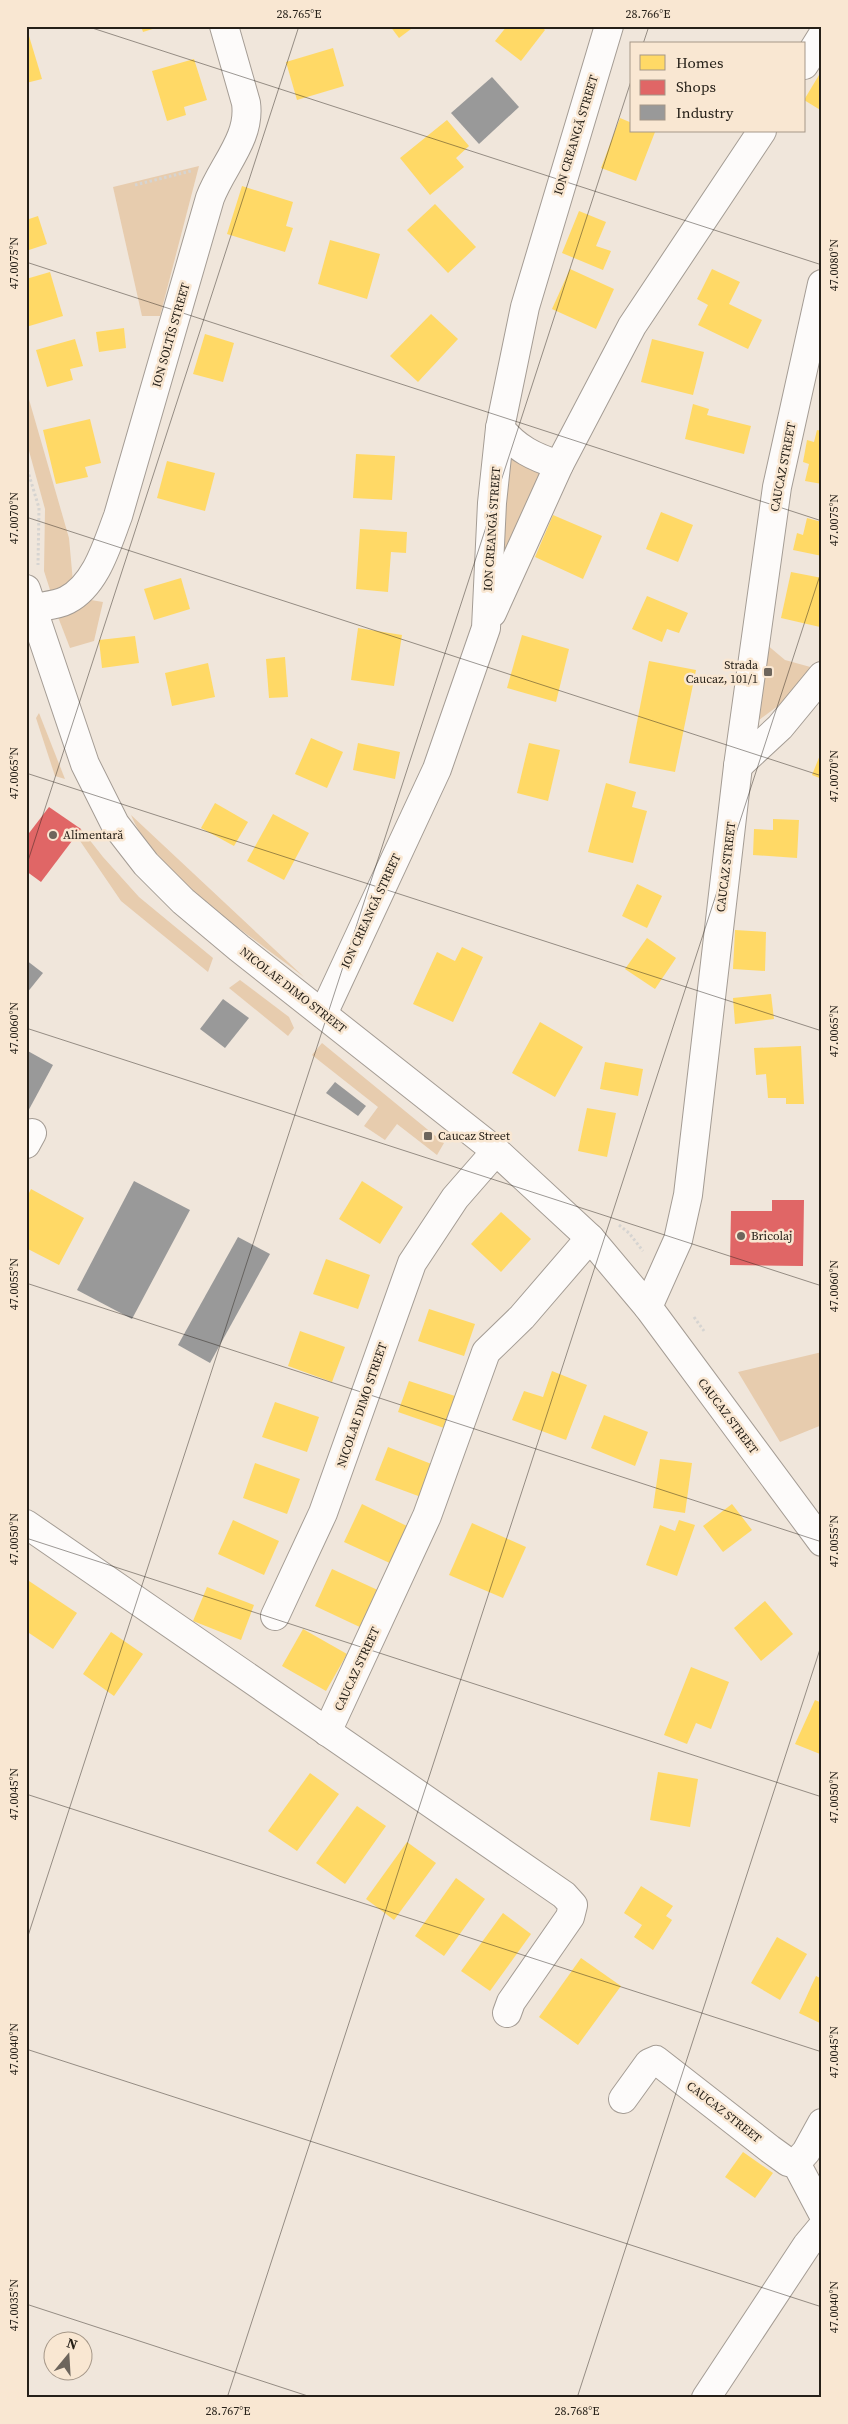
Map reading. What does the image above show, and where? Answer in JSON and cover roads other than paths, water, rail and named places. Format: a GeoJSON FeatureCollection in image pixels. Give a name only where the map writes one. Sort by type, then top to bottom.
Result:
{"type":"FeatureCollection","features":[{"type":"Feature","properties":{"kind":"street","name":"ION SOLTÎS STREET"},"geometry":{"type":"LineString","coordinates":[[33,603],[67,601],[84,587],[102,557],[118,516],[210,198],[226,163],[245,132],[247,114],[224,26]]}},
{"type":"Feature","properties":{"kind":"street","name":"ION CREANGĂ STREET"},"geometry":{"type":"LineString","coordinates":[[323,1014],[437,769],[486,628],[492,503],[500,428],[525,307],[600,32]]}},
{"type":"Feature","properties":{"kind":"street"},"geometry":{"type":"LineString","coordinates":[[806,62],[822,36]]}},
{"type":"Feature","properties":{"kind":"street"},"geometry":{"type":"LineString","coordinates":[[486,628],[559,465],[632,326],[761,132]]}},
{"type":"Feature","properties":{"kind":"street","name":"CAUCAZ STREET"},"geometry":{"type":"LineString","coordinates":[[822,284],[777,487],[738,766],[688,1195],[678,1240],[648,1308],[822,1542]]}},
{"type":"Feature","properties":{"kind":"street"},"geometry":{"type":"LineString","coordinates":[[500,428],[512,444],[539,458],[559,465]]}},
{"type":"Feature","properties":{"kind":"street","name":"NICOLAE DIMO STREET"},"geometry":{"type":"LineString","coordinates":[[33,603],[86,764],[115,824],[146,864],[184,901],[323,1014],[496,1150],[590,1238],[648,1308]]}},
{"type":"Feature","properties":{"kind":"street"},"geometry":{"type":"LineString","coordinates":[[738,766],[780,727],[822,676]]}},
{"type":"Feature","properties":{"kind":"street","name":"NICOLAE DIMO STREET"},"geometry":{"type":"LineString","coordinates":[[275,1616],[323,1513],[412,1264],[455,1198],[496,1150]]}},
{"type":"Feature","properties":{"kind":"street","name":"CAUCAZ STREET"},"geometry":{"type":"LineString","coordinates":[[327,1732],[427,1516],[486,1352],[522,1317],[590,1238]]}},
{"type":"Feature","properties":{"kind":"street"},"geometry":{"type":"LineString","coordinates":[[26,1524],[564,1895],[573,1905],[570,1917],[511,2002],[508,2013]]}},
{"type":"Feature","properties":{"kind":"street","name":"CAUCAZ STREET"},"geometry":{"type":"LineString","coordinates":[[623,2098],[649,2063],[656,2060],[770,2149],[788,2162],[796,2163]]}},
{"type":"Feature","properties":{"kind":"street"},"geometry":{"type":"LineString","coordinates":[[822,2123],[806,2152],[796,2163],[822,2212]]}},
{"type":"Feature","properties":{"kind":"street"},"geometry":{"type":"LineString","coordinates":[[706,2398],[807,2245],[822,2227]]}},
{"type":"Feature","properties":{"kind":"place","name":"Strada Caucaz, 101/1"},"geometry":{"type":"Point","coordinates":[768,672]}},
{"type":"Feature","properties":{"kind":"place","name":"Alimentară"},"geometry":{"type":"Point","coordinates":[53,835]}},
{"type":"Feature","properties":{"kind":"place","name":"Caucaz Street"},"geometry":{"type":"Point","coordinates":[428,1136]}},
{"type":"Feature","properties":{"kind":"place","name":"Bricolaj"},"geometry":{"type":"Point","coordinates":[741,1236]}}]}
